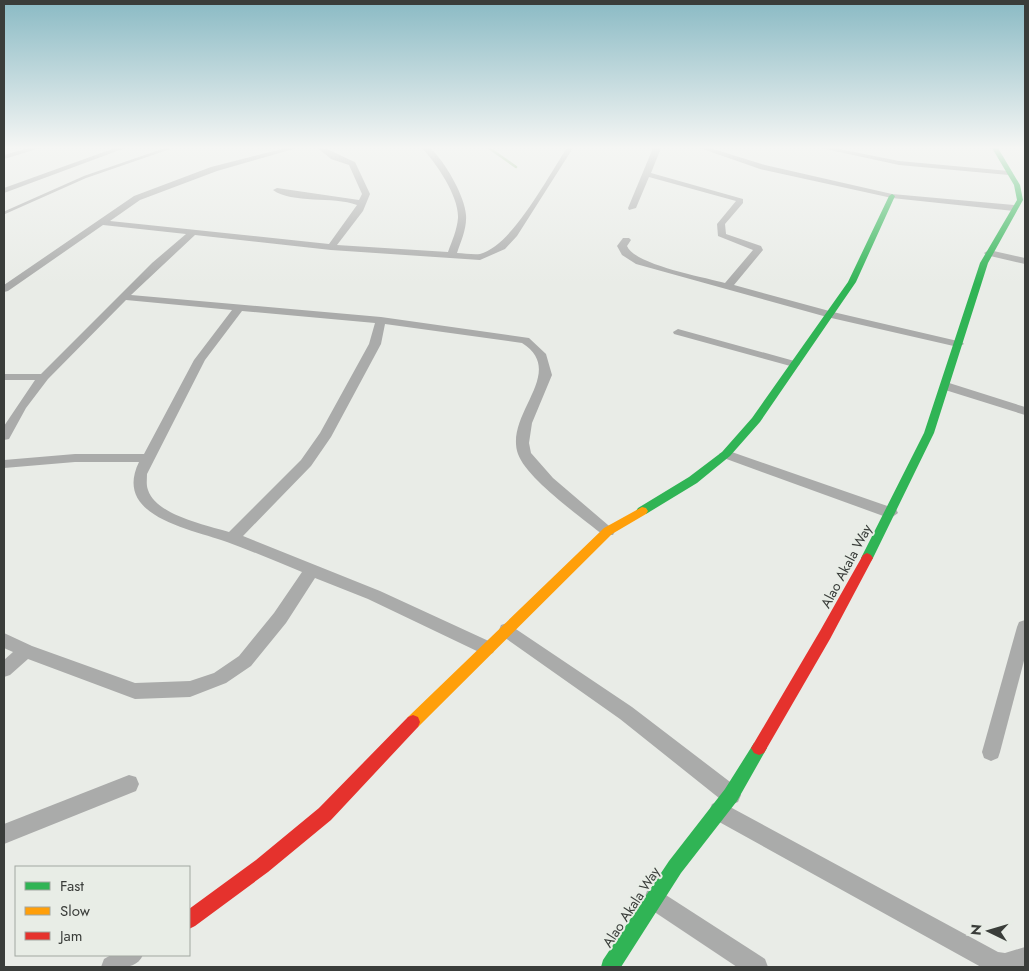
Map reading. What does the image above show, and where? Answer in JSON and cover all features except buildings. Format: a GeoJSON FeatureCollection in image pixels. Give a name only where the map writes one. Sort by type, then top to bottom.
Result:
{"type":"FeatureCollection","features":[{"type":"Feature","properties":{"kind":"street"},"geometry":{"type":"LineString","coordinates":[[4,290],[99,222],[136,198],[149,193]]}},
{"type":"Feature","properties":{"kind":"street"},"geometry":{"type":"LineString","coordinates":[[289,193],[300,196],[353,200],[363,204]]}},
{"type":"Feature","properties":{"kind":"street"},"geometry":{"type":"LineString","coordinates":[[331,247],[363,204],[366,193]]}},
{"type":"Feature","properties":{"kind":"street"},"geometry":{"type":"LineString","coordinates":[[451,256],[462,213],[455,193]]}},
{"type":"Feature","properties":{"kind":"street"},"geometry":{"type":"LineString","coordinates":[[99,222],[168,228],[191,234],[331,247],[480,257],[502,247],[514,234],[540,193]]}},
{"type":"Feature","properties":{"kind":"street"},"geometry":{"type":"LineString","coordinates":[[632,208],[638,193]]}},
{"type":"Feature","properties":{"kind":"street"},"geometry":{"type":"LineString","coordinates":[[718,193],[739,199],[740,201],[721,224],[722,236],[758,248],[727,287]]}},
{"type":"Feature","properties":{"kind":"street"},"geometry":{"type":"LineString","coordinates":[[880,193],[1014,208]]}},
{"type":"Feature","properties":{"kind":"street","name":"Alao Akala Way"},"geometry":{"type":"LineString","coordinates":[[610,967],[675,867],[725,802],[825,635],[891,513],[929,433],[970,311],[976,282],[989,253],[1020,200],[1019,193]]}},
{"type":"Feature","properties":{"kind":"street"},"geometry":{"type":"LineString","coordinates":[[190,919],[262,866],[325,814],[438,694],[608,532],[693,480],[726,454],[756,420],[794,364],[831,315],[852,282],[892,196]]}},
{"type":"Feature","properties":{"kind":"street"},"geometry":{"type":"LineString","coordinates":[[4,436],[21,407],[44,377],[155,265],[191,234]]}},
{"type":"Feature","properties":{"kind":"street"},"geometry":{"type":"LineString","coordinates":[[626,240],[622,246],[625,253],[639,262],[831,315],[958,344]]}},
{"type":"Feature","properties":{"kind":"street"},"geometry":{"type":"LineString","coordinates":[[989,253],[1025,261]]}},
{"type":"Feature","properties":{"kind":"street"},"geometry":{"type":"LineString","coordinates":[[124,297],[381,320],[509,336],[525,340],[535,345],[545,362],[546,376],[524,432],[524,453],[537,473],[608,532]]}},
{"type":"Feature","properties":{"kind":"street"},"geometry":{"type":"LineString","coordinates":[[239,308],[200,360],[146,458],[140,474],[141,491],[153,507],[172,519],[232,538],[374,595],[487,648]]}},
{"type":"Feature","properties":{"kind":"street"},"geometry":{"type":"LineString","coordinates":[[232,538],[306,463],[326,434],[375,344],[381,320]]}},
{"type":"Feature","properties":{"kind":"street"},"geometry":{"type":"LineString","coordinates":[[678,332],[794,364]]}},
{"type":"Feature","properties":{"kind":"street"},"geometry":{"type":"LineString","coordinates":[[4,377],[44,377]]}},
{"type":"Feature","properties":{"kind":"street"},"geometry":{"type":"LineString","coordinates":[[946,386],[1025,411]]}},
{"type":"Feature","properties":{"kind":"street"},"geometry":{"type":"LineString","coordinates":[[726,454],[891,513]]}},
{"type":"Feature","properties":{"kind":"street"},"geometry":{"type":"LineString","coordinates":[[4,464],[75,458],[146,458]]}},
{"type":"Feature","properties":{"kind":"street"},"geometry":{"type":"LineString","coordinates":[[4,640],[26,651],[135,691],[190,689],[220,678],[245,661],[280,618],[312,570]]}},
{"type":"Feature","properties":{"kind":"street"},"geometry":{"type":"LineString","coordinates":[[991,752],[1025,627]]}},
{"type":"Feature","properties":{"kind":"street"},"geometry":{"type":"LineString","coordinates":[[507,630],[626,712],[725,802],[994,962],[1005,965],[1025,958]]}},
{"type":"Feature","properties":{"kind":"street"},"geometry":{"type":"LineString","coordinates":[[4,670],[26,651]]}},
{"type":"Feature","properties":{"kind":"street"},"geometry":{"type":"LineString","coordinates":[[4,834],[129,784]]}},
{"type":"Feature","properties":{"kind":"street"},"geometry":{"type":"LineString","coordinates":[[655,899],[757,967]]}},
{"type":"Feature","properties":{"kind":"street"},"geometry":{"type":"LineString","coordinates":[[112,967],[130,956]]}},
{"type":"Feature","properties":{"kind":"railway"},"geometry":{"type":"LineString","coordinates":[[4,213],[48,193]]}},
{"type":"Feature","properties":{"kind":"traffic: fast"},"geometry":{"type":"LineString","coordinates":[[867,558],[929,433],[984,263],[1020,200],[1019,193]]}},
{"type":"Feature","properties":{"kind":"traffic: fast"},"geometry":{"type":"LineString","coordinates":[[642,511],[693,480],[726,454],[756,420],[852,282],[892,196]]}},
{"type":"Feature","properties":{"kind":"traffic: fast"},"geometry":{"type":"LineString","coordinates":[[610,967],[675,867],[731,795],[759,748]]}},
{"type":"Feature","properties":{"kind":"traffic: slow"},"geometry":{"type":"LineString","coordinates":[[413,722],[608,531],[642,511]]}},
{"type":"Feature","properties":{"kind":"traffic: jam"},"geometry":{"type":"LineString","coordinates":[[759,748],[825,635],[867,558]]}},
{"type":"Feature","properties":{"kind":"traffic: jam"},"geometry":{"type":"LineString","coordinates":[[190,919],[262,866],[325,814],[413,722]]}}]}
